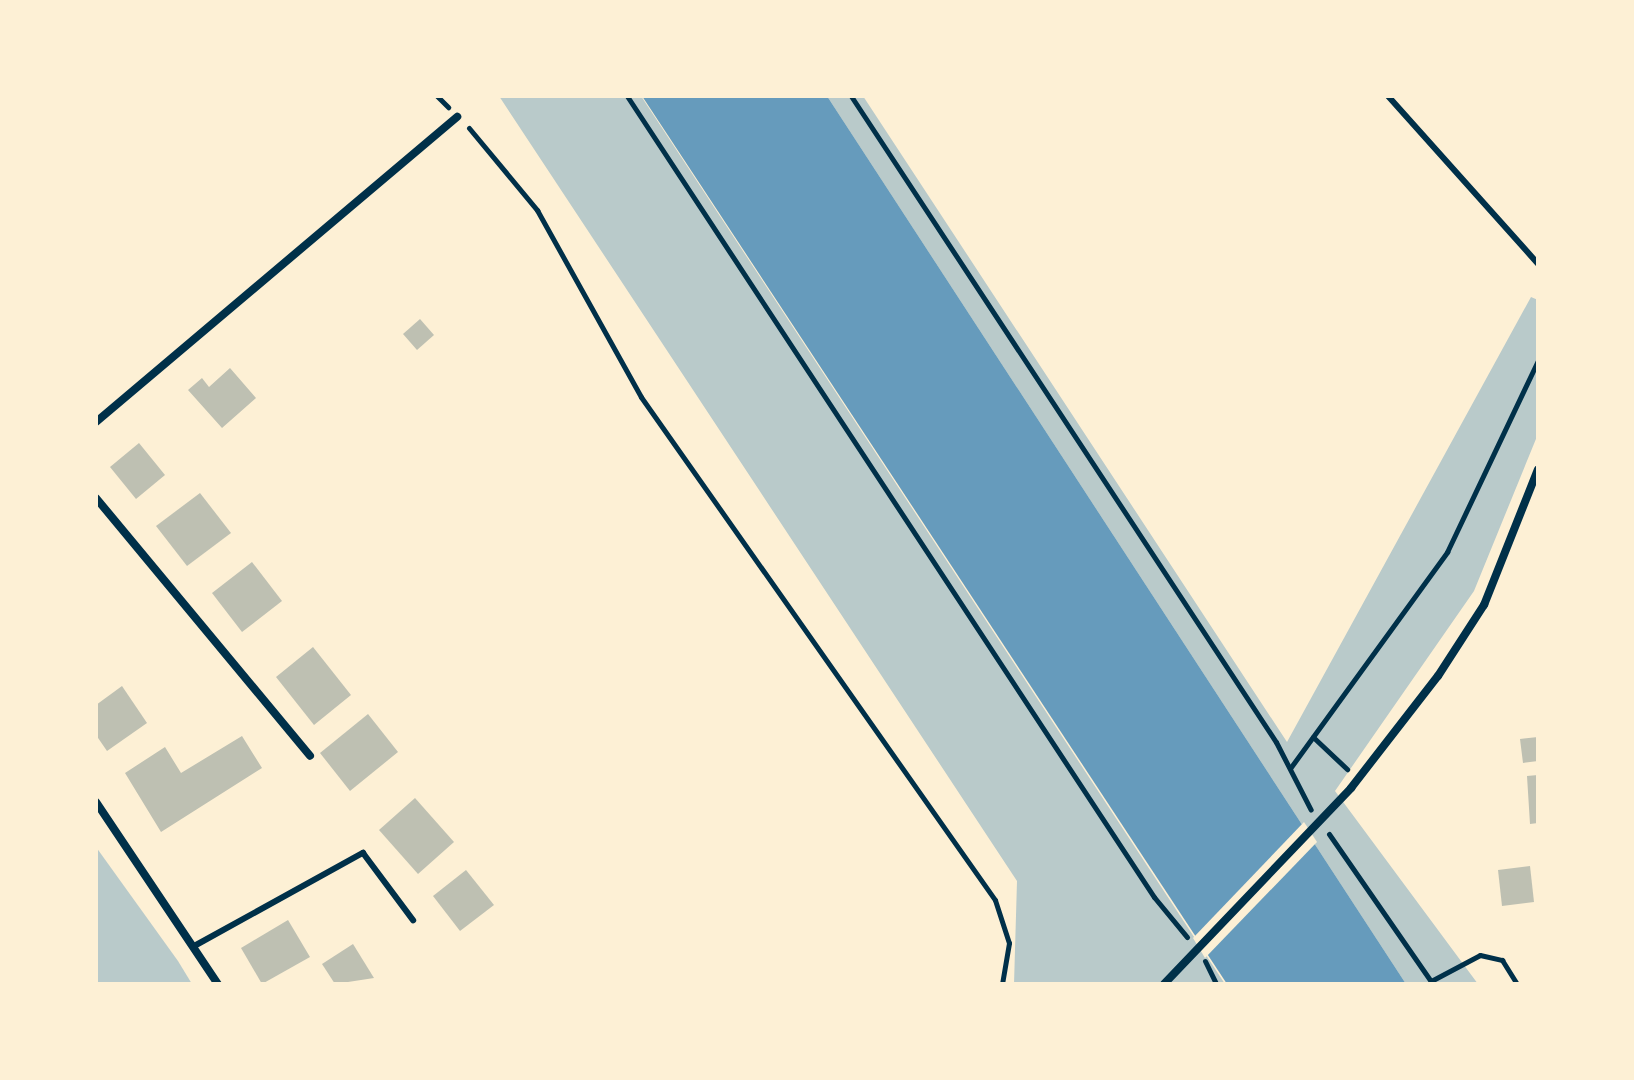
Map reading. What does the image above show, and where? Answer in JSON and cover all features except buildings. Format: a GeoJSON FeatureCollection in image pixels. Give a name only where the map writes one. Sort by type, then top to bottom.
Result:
{"type":"FeatureCollection","features":[{"type":"Feature","properties":{"kind":"street"},"geometry":{"type":"LineString","coordinates":[[96,422],[457,117]]}},
{"type":"Feature","properties":{"kind":"street"},"geometry":{"type":"LineString","coordinates":[[1166,981],[1358,779],[1484,605],[1538,469]]}},
{"type":"Feature","properties":{"kind":"street"},"geometry":{"type":"LineString","coordinates":[[96,498],[310,756]]}},
{"type":"Feature","properties":{"kind":"street"},"geometry":{"type":"LineString","coordinates":[[96,802],[196,945],[218,984]]}},
{"type":"Feature","properties":{"kind":"lane"},"geometry":{"type":"LineString","coordinates":[[1388,96],[1538,264]]}},
{"type":"Feature","properties":{"kind":"lane"},"geometry":{"type":"LineString","coordinates":[[196,945],[363,853],[413,920]]}},
{"type":"Feature","properties":{"kind":"path"},"geometry":{"type":"LineString","coordinates":[[627,96],[1216,984]]}},
{"type":"Feature","properties":{"kind":"path"},"geometry":{"type":"LineString","coordinates":[[851,96],[1291,767],[1315,816]]}},
{"type":"Feature","properties":{"kind":"path"},"geometry":{"type":"LineString","coordinates":[[457,117],[537,210],[641,397],[995,900],[1009,943],[1002,984]]}},
{"type":"Feature","properties":{"kind":"path"},"geometry":{"type":"LineString","coordinates":[[1291,767],[1447,552],[1538,360]]}},
{"type":"Feature","properties":{"kind":"path"},"geometry":{"type":"LineString","coordinates":[[1313,737],[1358,779]]}},
{"type":"Feature","properties":{"kind":"path"},"geometry":{"type":"LineString","coordinates":[[1325,829],[1432,982],[1480,955],[1502,960],[1517,984]]}},
{"type":"Feature","properties":{"kind":"shaded area"},"geometry":{"type":"Polygon","coordinates":[[[499,96],[641,96],[1225,984],[1014,984],[1017,881],[499,96]]]}},
{"type":"Feature","properties":{"kind":"shaded area"},"geometry":{"type":"Polygon","coordinates":[[[827,96],[863,96],[1287,742],[1531,297],[1538,300],[1538,434],[1474,591],[1335,791],[1478,984],[1406,984],[827,96]]]}},
{"type":"Feature","properties":{"kind":"shaded area"},"geometry":{"type":"Polygon","coordinates":[[[96,847],[178,961],[192,984],[96,984],[96,847]]]}},
{"type":"Feature","properties":{"kind":"water"},"geometry":{"type":"Polygon","coordinates":[[[642,96],[827,96],[1406,984],[1227,984],[642,96]]]}},
{"type":"Feature","properties":{"kind":"pier"},"geometry":{"type":"Polygon","coordinates":[[[1304,822],[1317,842],[1205,958],[1193,938],[1304,822]]]}}]}
